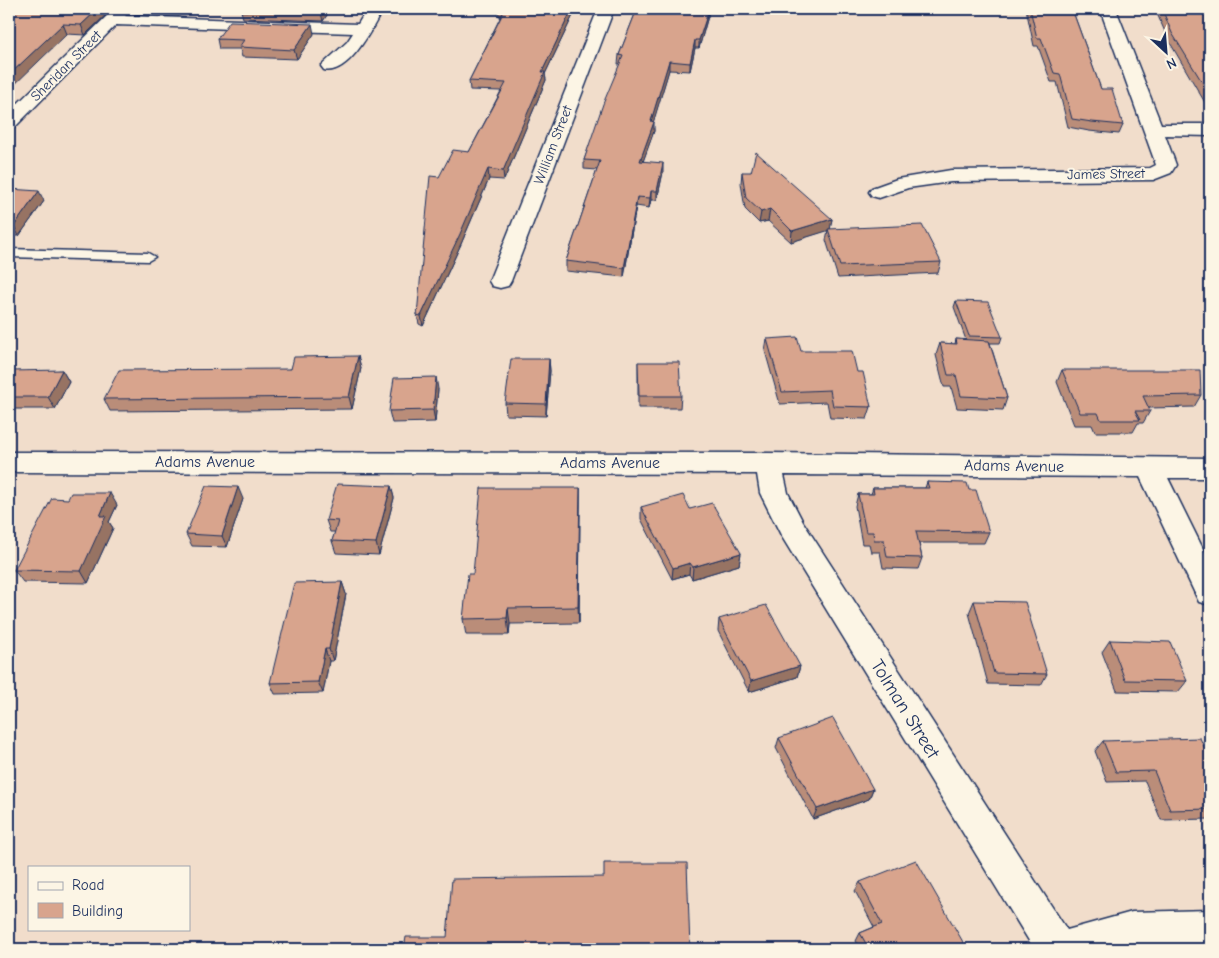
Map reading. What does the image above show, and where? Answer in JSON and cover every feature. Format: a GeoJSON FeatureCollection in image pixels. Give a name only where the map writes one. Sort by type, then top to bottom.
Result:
{"type":"FeatureCollection","features":[{"type":"Feature","properties":{"kind":"street"},"geometry":{"type":"LineString","coordinates":[[330,66],[354,45],[375,9]]}},
{"type":"Feature","properties":{"kind":"street","name":"William Street"},"geometry":{"type":"LineString","coordinates":[[500,281],[606,9]]}},
{"type":"Feature","properties":{"kind":"street","name":"James Street"},"geometry":{"type":"LineString","coordinates":[[879,192],[904,183],[951,176],[1153,174],[1164,169],[1166,164],[1108,9]]}},
{"type":"Feature","properties":{"kind":"street"},"geometry":{"type":"LineString","coordinates":[[118,14],[364,29]]}},
{"type":"Feature","properties":{"kind":"street","name":"Sheridan Street"},"geometry":{"type":"LineString","coordinates":[[9,122],[118,14]]}},
{"type":"Feature","properties":{"kind":"street"},"geometry":{"type":"LineString","coordinates":[[1153,129],[1210,130]]}},
{"type":"Feature","properties":{"kind":"street","name":"Adams Avenue"},"geometry":{"type":"LineString","coordinates":[[9,462],[768,464],[1210,468]]}},
{"type":"Feature","properties":{"kind":"street","name":"Tolman Street"},"geometry":{"type":"LineString","coordinates":[[768,464],[774,493],[792,529],[1056,949]]}},
{"type":"Feature","properties":{"kind":"street"},"geometry":{"type":"LineString","coordinates":[[1149,467],[1210,593]]}},
{"type":"Feature","properties":{"kind":"street"},"geometry":{"type":"LineString","coordinates":[[1069,949],[1132,931],[1210,929]]}},
{"type":"Feature","properties":{"kind":"lane"},"geometry":{"type":"LineString","coordinates":[[9,253],[148,257]]}},
{"type":"Feature","properties":{"kind":"building"},"geometry":{"type":"Polygon","coordinates":[[[9,9],[98,9],[81,25],[63,24],[9,75],[9,9]]]}},
{"type":"Feature","properties":{"kind":"building"},"geometry":{"type":"Polygon","coordinates":[[[242,9],[324,9],[321,13],[241,11],[242,9]]]}},
{"type":"Feature","properties":{"kind":"building"},"geometry":{"type":"Polygon","coordinates":[[[505,9],[572,9],[542,72],[545,72],[503,171],[488,169],[421,316],[417,315],[430,176],[439,177],[453,150],[469,152],[506,83],[469,81],[505,9]]]}},
{"type":"Feature","properties":{"kind":"building"},"geometry":{"type":"Polygon","coordinates":[[[637,9],[709,9],[699,40],[695,40],[690,63],[669,61],[651,121],[654,122],[640,161],[663,163],[657,191],[651,191],[650,198],[637,197],[624,268],[566,261],[600,161],[584,160],[603,104],[623,56],[619,55],[637,9]]]}},
{"type":"Feature","properties":{"kind":"building"},"geometry":{"type":"Polygon","coordinates":[[[1030,9],[1072,9],[1101,89],[1112,89],[1123,125],[1072,119],[1060,74],[1054,73],[1041,38],[1037,38],[1030,9]]]}},
{"type":"Feature","properties":{"kind":"building"},"geometry":{"type":"Polygon","coordinates":[[[1162,9],[1210,9],[1210,95],[1172,33],[1162,9]]]}},
{"type":"Feature","properties":{"kind":"building"},"geometry":{"type":"Polygon","coordinates":[[[230,21],[312,24],[294,50],[239,47],[244,40],[217,39],[230,21]]]}},
{"type":"Feature","properties":{"kind":"building"},"geometry":{"type":"Polygon","coordinates":[[[756,152],[832,219],[792,231],[770,209],[761,212],[746,198],[742,172],[751,172],[756,152]]]}},
{"type":"Feature","properties":{"kind":"building"},"geometry":{"type":"Polygon","coordinates":[[[9,189],[39,191],[14,226],[9,226],[9,189]]]}},
{"type":"Feature","properties":{"kind":"building"},"geometry":{"type":"Polygon","coordinates":[[[922,225],[941,262],[840,266],[828,229],[922,225]]]}},
{"type":"Feature","properties":{"kind":"building"},"geometry":{"type":"Polygon","coordinates":[[[956,301],[988,302],[1002,337],[969,336],[956,301]]]}},
{"type":"Feature","properties":{"kind":"building"},"geometry":{"type":"Polygon","coordinates":[[[797,337],[801,351],[852,351],[857,372],[863,372],[871,407],[833,406],[830,390],[782,392],[767,339],[797,337]]]}},
{"type":"Feature","properties":{"kind":"building"},"geometry":{"type":"Polygon","coordinates":[[[956,339],[989,341],[1007,398],[961,396],[956,375],[948,375],[940,343],[957,344],[956,339]]]}},
{"type":"Feature","properties":{"kind":"building"},"geometry":{"type":"Polygon","coordinates":[[[358,356],[349,397],[104,399],[119,370],[291,369],[294,357],[358,356]]]}},
{"type":"Feature","properties":{"kind":"building"},"geometry":{"type":"Polygon","coordinates":[[[511,359],[549,359],[546,404],[505,403],[511,359]]]}},
{"type":"Feature","properties":{"kind":"building"},"geometry":{"type":"Polygon","coordinates":[[[638,362],[679,362],[681,396],[639,396],[638,362]]]}},
{"type":"Feature","properties":{"kind":"building"},"geometry":{"type":"Polygon","coordinates":[[[62,370],[48,397],[9,397],[9,376],[11,371],[62,370]]]}},
{"type":"Feature","properties":{"kind":"building"},"geometry":{"type":"Polygon","coordinates":[[[1062,370],[1200,370],[1201,395],[1143,396],[1150,411],[1135,411],[1140,420],[1101,420],[1098,413],[1080,413],[1062,370]]]}},
{"type":"Feature","properties":{"kind":"building"},"geometry":{"type":"Polygon","coordinates":[[[436,377],[433,410],[389,411],[394,378],[436,377]]]}},
{"type":"Feature","properties":{"kind":"building"},"geometry":{"type":"Polygon","coordinates":[[[927,482],[967,483],[969,490],[976,490],[989,532],[916,531],[922,558],[887,557],[884,540],[874,540],[873,532],[866,532],[858,494],[874,494],[873,488],[929,488],[927,482]]]}},
{"type":"Feature","properties":{"kind":"building"},"geometry":{"type":"Polygon","coordinates":[[[337,484],[391,486],[376,543],[332,541],[338,521],[326,520],[337,484]]]}},
{"type":"Feature","properties":{"kind":"building"},"geometry":{"type":"Polygon","coordinates":[[[206,486],[238,487],[222,536],[186,534],[206,486]]]}},
{"type":"Feature","properties":{"kind":"building"},"geometry":{"type":"Polygon","coordinates":[[[481,488],[580,488],[578,607],[508,608],[507,618],[463,619],[468,574],[473,574],[481,488]]]}},
{"type":"Feature","properties":{"kind":"building"},"geometry":{"type":"Polygon","coordinates":[[[71,493],[110,493],[100,516],[106,516],[81,571],[14,570],[52,498],[68,499],[71,493]]]}},
{"type":"Feature","properties":{"kind":"building"},"geometry":{"type":"Polygon","coordinates":[[[683,495],[690,509],[712,503],[741,553],[693,567],[690,563],[673,568],[641,507],[683,495]]]}},
{"type":"Feature","properties":{"kind":"building"},"geometry":{"type":"Polygon","coordinates":[[[342,582],[329,649],[325,649],[318,682],[270,683],[294,583],[342,582]]]}},
{"type":"Feature","properties":{"kind":"building"},"geometry":{"type":"Polygon","coordinates":[[[974,601],[1025,602],[1047,674],[994,673],[974,601]]]}},
{"type":"Feature","properties":{"kind":"building"},"geometry":{"type":"Polygon","coordinates":[[[766,605],[800,666],[751,681],[719,619],[766,605]]]}},
{"type":"Feature","properties":{"kind":"building"},"geometry":{"type":"Polygon","coordinates":[[[1110,640],[1170,642],[1187,681],[1125,680],[1110,640]]]}},
{"type":"Feature","properties":{"kind":"building"},"geometry":{"type":"Polygon","coordinates":[[[833,718],[873,789],[817,809],[779,738],[833,718]]]}},
{"type":"Feature","properties":{"kind":"building"},"geometry":{"type":"Polygon","coordinates":[[[1200,738],[1210,760],[1210,809],[1170,810],[1154,771],[1116,772],[1103,741],[1200,738]]]}},
{"type":"Feature","properties":{"kind":"building"},"geometry":{"type":"Polygon","coordinates":[[[916,860],[967,949],[869,949],[860,933],[882,924],[860,882],[916,860]]]}},
{"type":"Feature","properties":{"kind":"building"},"geometry":{"type":"Polygon","coordinates":[[[604,863],[687,863],[690,949],[404,949],[406,937],[447,937],[452,879],[604,877],[604,863]]]}}]}
